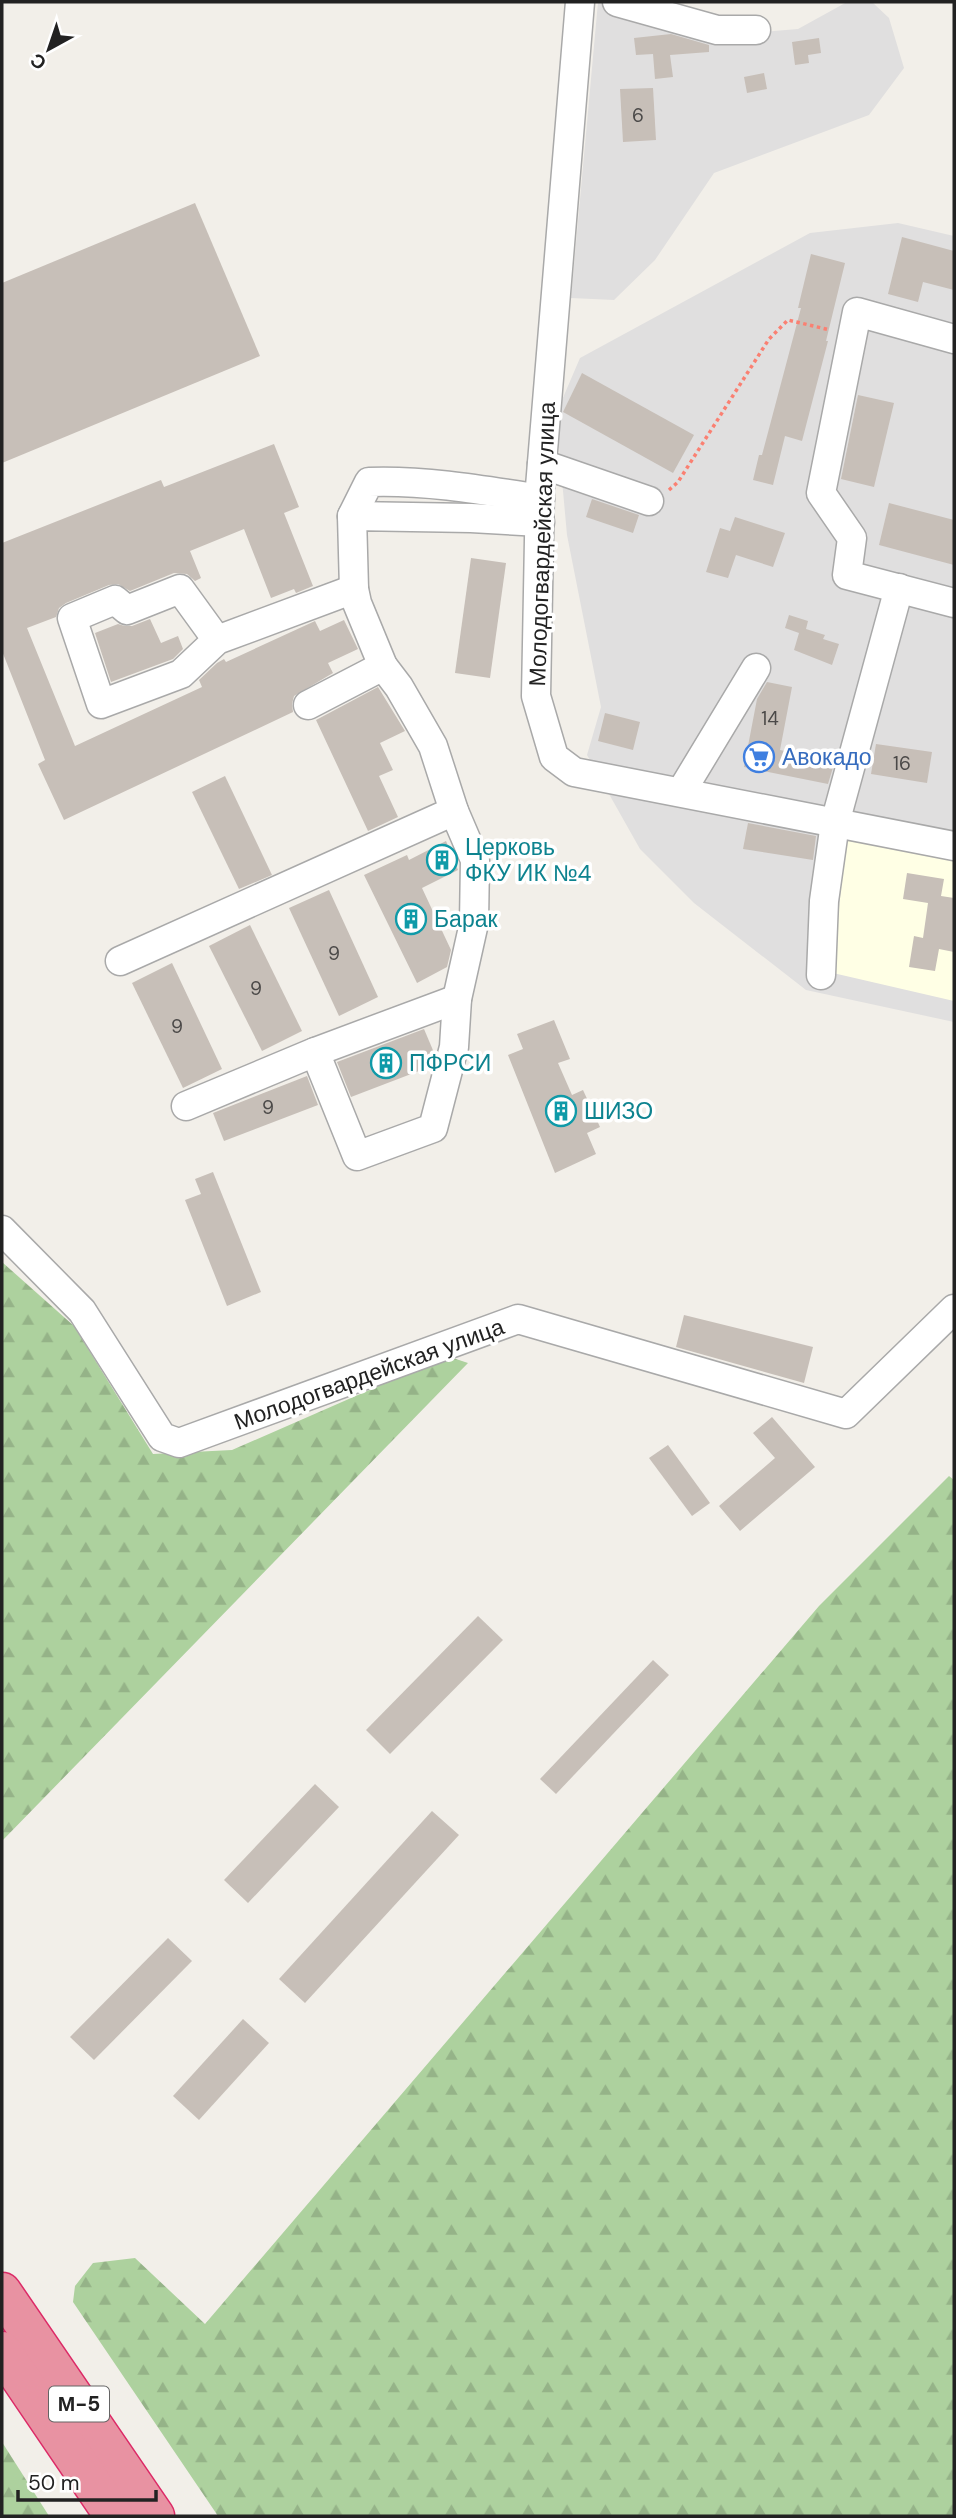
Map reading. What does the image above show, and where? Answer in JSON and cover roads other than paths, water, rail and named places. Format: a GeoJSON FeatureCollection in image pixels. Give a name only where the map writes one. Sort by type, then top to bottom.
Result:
{"type":"FeatureCollection","features":[{"type":"Feature","properties":{"kind":"highway","name":"М-5"},"geometry":{"type":"LineString","coordinates":[[2,2292],[155,2516]]}},
{"type":"Feature","properties":{"kind":"highway","name":"М-5"},"geometry":{"type":"LineString","coordinates":[[2,2351],[114,2516]]}},
{"type":"Feature","properties":{"kind":"street","name":"Молодогвардейская улица"},"geometry":{"type":"LineString","coordinates":[[580,2],[540,511],[536,696],[554,757],[574,772],[954,846]]}},
{"type":"Feature","properties":{"kind":"street"},"geometry":{"type":"LineString","coordinates":[[617,2],[717,30],[756,30]]}},
{"type":"Feature","properties":{"kind":"street"},"geometry":{"type":"LineString","coordinates":[[954,339],[857,312],[821,492],[852,538],[847,575],[954,603]]}},
{"type":"Feature","properties":{"kind":"street"},"geometry":{"type":"LineString","coordinates":[[542,464],[649,500]]}},
{"type":"Feature","properties":{"kind":"street"},"geometry":{"type":"LineString","coordinates":[[315,1052],[357,1156],[433,1128],[454,1047],[457,999],[474,923],[475,860],[454,811],[433,747],[399,687],[383,666],[356,603],[352,516],[471,518],[540,511]]}},
{"type":"Feature","properties":{"kind":"street"},"geometry":{"type":"LineString","coordinates":[[821,975],[824,901],[835,823],[899,588]]}},
{"type":"Feature","properties":{"kind":"street"},"geometry":{"type":"LineString","coordinates":[[217,640],[180,589],[127,610],[115,600],[72,618],[101,704],[181,674],[217,640],[354,589]]}},
{"type":"Feature","properties":{"kind":"street"},"geometry":{"type":"LineString","coordinates":[[307,705],[383,666]]}},
{"type":"Feature","properties":{"kind":"street"},"geometry":{"type":"LineString","coordinates":[[681,792],[756,668]]}},
{"type":"Feature","properties":{"kind":"street"},"geometry":{"type":"LineString","coordinates":[[120,961],[454,811]]}},
{"type":"Feature","properties":{"kind":"street"},"geometry":{"type":"LineString","coordinates":[[186,1106],[315,1052],[457,999]]}},
{"type":"Feature","properties":{"kind":"street","name":"Молодогвардейская улица"},"geometry":{"type":"LineString","coordinates":[[2,1230],[82,1311],[162,1437],[179,1443],[518,1319],[846,1414],[954,1309]]}},
{"type":"Feature","properties":{"kind":"place","name":"Авокадо"},"geometry":{"type":"Point","coordinates":[759,757]}},
{"type":"Feature","properties":{"kind":"place","name":"Церковь ФКУ ИК №4"},"geometry":{"type":"Point","coordinates":[442,860]}},
{"type":"Feature","properties":{"kind":"place","name":"Барак"},"geometry":{"type":"Point","coordinates":[411,919]}},
{"type":"Feature","properties":{"kind":"place","name":"ПФРСИ"},"geometry":{"type":"Point","coordinates":[386,1063]}},
{"type":"Feature","properties":{"kind":"place","name":"ШИЗО"},"geometry":{"type":"Point","coordinates":[561,1111]}}]}
